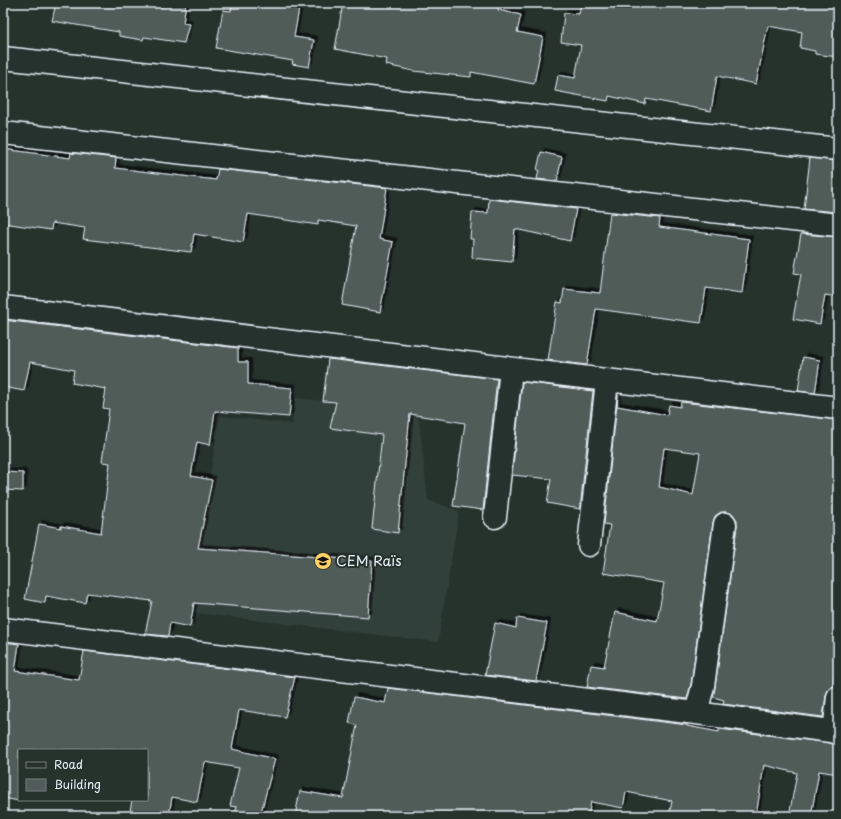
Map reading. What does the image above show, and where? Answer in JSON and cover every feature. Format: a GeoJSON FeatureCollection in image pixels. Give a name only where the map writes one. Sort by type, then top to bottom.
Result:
{"type":"FeatureCollection","features":[{"type":"Feature","properties":{"kind":"street"},"geometry":{"type":"LineString","coordinates":[[3,58],[838,149]]}},
{"type":"Feature","properties":{"kind":"street"},"geometry":{"type":"LineString","coordinates":[[3,133],[838,225]]}},
{"type":"Feature","properties":{"kind":"street"},"geometry":{"type":"LineString","coordinates":[[3,307],[838,408]]}},
{"type":"Feature","properties":{"kind":"street"},"geometry":{"type":"LineString","coordinates":[[495,517],[511,369]]}},
{"type":"Feature","properties":{"kind":"street"},"geometry":{"type":"LineString","coordinates":[[589,545],[607,381]]}},
{"type":"Feature","properties":{"kind":"street"},"geometry":{"type":"LineString","coordinates":[[696,713],[702,686],[725,524]]}},
{"type":"Feature","properties":{"kind":"street"},"geometry":{"type":"LineString","coordinates":[[3,629],[696,713],[836,732],[838,697]]}},
{"type":"Feature","properties":{"kind":"shaded area","name":"CEM Raïs"},"geometry":{"type":"Polygon","coordinates":[[[296,398],[418,411],[428,500],[459,511],[438,642],[187,612],[220,416],[292,424],[296,398]]]}},
{"type":"Feature","properties":{"kind":"building"},"geometry":{"type":"Polygon","coordinates":[[[56,3],[142,3],[163,7],[163,3],[186,3],[183,23],[189,24],[184,43],[144,37],[143,40],[119,36],[119,32],[52,21],[56,3]]]}},
{"type":"Feature","properties":{"kind":"building"},"geometry":{"type":"Polygon","coordinates":[[[232,3],[300,3],[294,37],[314,40],[309,67],[292,64],[293,61],[216,48],[223,10],[231,11],[232,3]]]}},
{"type":"Feature","properties":{"kind":"building"},"geometry":{"type":"Polygon","coordinates":[[[343,3],[499,3],[498,10],[521,15],[517,32],[543,37],[534,84],[471,72],[471,77],[413,71],[386,65],[387,59],[335,49],[343,3]]]}},
{"type":"Feature","properties":{"kind":"building"},"geometry":{"type":"Polygon","coordinates":[[[581,3],[838,3],[838,57],[815,54],[815,51],[800,48],[802,32],[768,26],[756,84],[717,76],[711,111],[646,99],[645,104],[609,96],[608,101],[555,91],[558,75],[575,78],[581,45],[561,42],[564,13],[579,14],[581,3]]]}},
{"type":"Feature","properties":{"kind":"building"},"geometry":{"type":"Polygon","coordinates":[[[3,149],[70,158],[71,153],[116,158],[115,168],[216,180],[218,169],[387,188],[379,239],[393,242],[380,312],[342,305],[356,226],[318,220],[318,225],[248,214],[243,242],[194,234],[191,252],[83,239],[85,228],[52,223],[51,230],[3,223],[3,149]]]}},
{"type":"Feature","properties":{"kind":"building"},"geometry":{"type":"Polygon","coordinates":[[[541,152],[562,157],[557,181],[537,179],[539,170],[537,170],[541,152]]]}},
{"type":"Feature","properties":{"kind":"building"},"geometry":{"type":"Polygon","coordinates":[[[810,158],[838,161],[838,212],[804,209],[810,158]]]}},
{"type":"Feature","properties":{"kind":"building"},"geometry":{"type":"Polygon","coordinates":[[[489,199],[576,209],[570,241],[515,229],[512,262],[472,258],[473,239],[470,239],[472,212],[488,213],[489,199]]]}},
{"type":"Feature","properties":{"kind":"building"},"geometry":{"type":"Polygon","coordinates":[[[610,213],[660,218],[659,227],[749,239],[742,293],[706,288],[701,323],[596,309],[587,365],[548,360],[557,302],[562,303],[564,289],[600,293],[610,213]]]}},
{"type":"Feature","properties":{"kind":"building"},"geometry":{"type":"Polygon","coordinates":[[[801,234],[838,237],[838,297],[825,295],[820,324],[793,319],[801,274],[794,273],[801,234]]]}},
{"type":"Feature","properties":{"kind":"building"},"geometry":{"type":"Polygon","coordinates":[[[3,320],[238,348],[238,362],[248,362],[248,384],[292,388],[289,417],[215,411],[210,445],[197,442],[191,476],[212,480],[198,548],[372,561],[368,617],[194,603],[190,627],[170,623],[168,636],[145,634],[152,601],[87,593],[85,603],[46,596],[45,603],[25,599],[39,524],[101,533],[110,463],[102,462],[109,409],[103,408],[106,389],[72,383],[74,370],[30,362],[24,391],[3,387],[3,320]]]}},
{"type":"Feature","properties":{"kind":"building"},"geometry":{"type":"Polygon","coordinates":[[[803,357],[820,360],[815,393],[798,391],[803,357]]]}},
{"type":"Feature","properties":{"kind":"building"},"geometry":{"type":"Polygon","coordinates":[[[328,359],[497,379],[483,510],[453,506],[465,423],[410,414],[398,533],[372,529],[382,435],[330,428],[336,402],[323,401],[328,359]]]}},
{"type":"Feature","properties":{"kind":"building"},"geometry":{"type":"Polygon","coordinates":[[[522,382],[593,391],[580,509],[547,503],[551,479],[512,475],[522,382]]]}},
{"type":"Feature","properties":{"kind":"building"},"geometry":{"type":"Polygon","coordinates":[[[618,395],[617,406],[667,415],[669,405],[680,407],[681,402],[838,420],[838,644],[833,686],[828,690],[826,695],[823,717],[723,704],[724,700],[713,697],[737,526],[737,520],[733,514],[726,512],[721,512],[715,516],[713,522],[691,684],[687,699],[587,687],[591,665],[604,667],[615,612],[657,621],[664,583],[603,573],[610,525],[604,524],[618,395]],[[664,448],[659,487],[693,495],[700,453],[664,448]]]}},
{"type":"Feature","properties":{"kind":"building"},"geometry":{"type":"Polygon","coordinates":[[[3,472],[23,473],[23,491],[3,490],[3,472]]]}},
{"type":"Feature","properties":{"kind":"building"},"geometry":{"type":"Polygon","coordinates":[[[517,618],[547,623],[536,681],[485,675],[495,623],[516,628],[517,618]]]}},
{"type":"Feature","properties":{"kind":"building"},"geometry":{"type":"Polygon","coordinates":[[[3,642],[19,644],[15,671],[79,680],[84,651],[295,677],[285,717],[239,710],[232,749],[275,759],[260,816],[234,816],[237,807],[230,806],[239,768],[205,762],[197,802],[172,797],[169,816],[129,816],[132,801],[148,801],[148,749],[18,749],[18,801],[3,798],[3,642]]]}},
{"type":"Feature","properties":{"kind":"building"},"geometry":{"type":"Polygon","coordinates":[[[388,688],[687,725],[719,732],[719,729],[838,744],[838,774],[819,771],[811,816],[789,816],[797,773],[764,765],[756,816],[669,816],[672,801],[626,792],[623,808],[591,802],[588,816],[295,816],[300,791],[343,798],[357,725],[349,723],[354,697],[385,703],[388,688]]]}},
{"type":"Feature","properties":{"kind":"place","name":"CEM Raïs"},"geometry":{"type":"Point","coordinates":[323,561]}}]}
